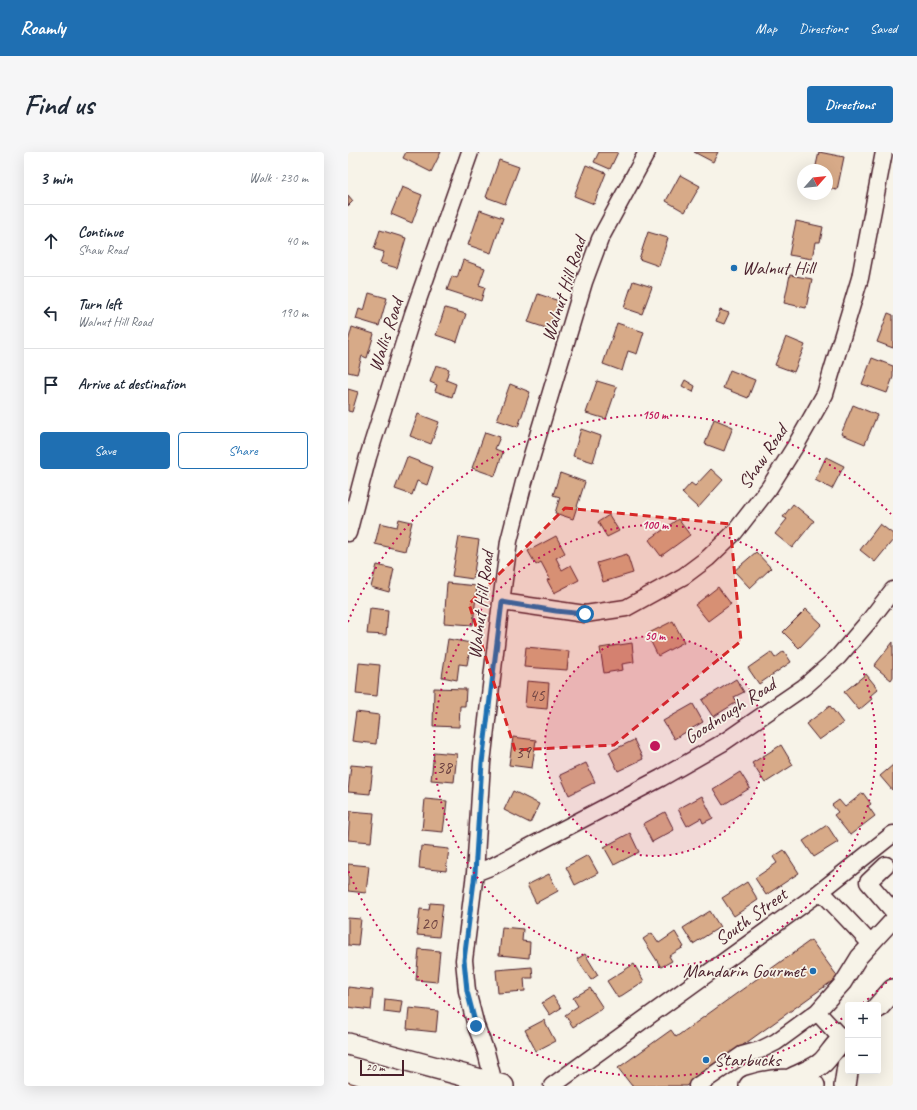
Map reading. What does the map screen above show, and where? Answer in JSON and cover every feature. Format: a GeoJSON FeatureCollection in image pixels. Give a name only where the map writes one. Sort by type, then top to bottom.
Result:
{"type":"FeatureCollection","features":[{"type":"Feature","properties":{"kind":"main road"},"geometry":{"type":"LineString","coordinates":[[792,1079],[822,1063],[845,1038]]}},
{"type":"Feature","properties":{"kind":"main road"},"geometry":{"type":"LineString","coordinates":[[348,1044],[499,1085]]}},
{"type":"Feature","properties":{"kind":"main road"},"geometry":{"type":"LineString","coordinates":[[846,1086],[847,1074]]}},
{"type":"Feature","properties":{"kind":"main road"},"geometry":{"type":"LineString","coordinates":[[750,1086],[771,1080],[792,1079],[806,1082],[814,1086]]}},
{"type":"Feature","properties":{"kind":"street","name":"Wallis Road"},"geometry":{"type":"LineString","coordinates":[[348,533],[368,457],[413,314],[470,152]]}},
{"type":"Feature","properties":{"kind":"street","name":"Walnut Hill Road"},"geometry":{"type":"LineString","coordinates":[[499,1085],[476,1026],[467,991],[464,960],[475,873],[482,763],[509,541],[524,482],[584,282],[600,239],[647,152]]}},
{"type":"Feature","properties":{"kind":"street","name":"Shaw Road"},"geometry":{"type":"LineString","coordinates":[[502,602],[585,614],[626,608],[684,576],[708,558],[734,533],[769,488],[796,446],[825,394],[860,278],[884,152]]}},
{"type":"Feature","properties":{"kind":"street","name":"Goodnough Road"},"geometry":{"type":"LineString","coordinates":[[475,873],[493,866],[661,778],[724,742],[804,687],[838,657],[893,590]]}},
{"type":"Feature","properties":{"kind":"street","name":"South Street"},"geometry":{"type":"LineString","coordinates":[[552,1086],[822,891],[893,834]]}},
{"type":"Feature","properties":{"kind":"street"},"geometry":{"type":"LineString","coordinates":[[873,850],[890,869],[868,882],[893,910]]}},
{"type":"Feature","properties":{"kind":"street"},"geometry":{"type":"LineString","coordinates":[[822,891],[871,944]]}},
{"type":"Feature","properties":{"kind":"street"},"geometry":{"type":"LineString","coordinates":[[697,1086],[742,1055],[760,1050],[776,1042],[817,1012],[843,983],[859,957],[893,920]]}},
{"type":"Feature","properties":{"kind":"street"},"geometry":{"type":"LineString","coordinates":[[817,1012],[845,1038]]}},
{"type":"Feature","properties":{"kind":"highlighted area"},"geometry":{"type":"Polygon","coordinates":[[[565,508],[730,524],[741,641],[614,745],[515,750],[469,604],[565,508]]]}},
{"type":"Feature","properties":{"kind":"building"},"geometry":{"type":"Polygon","coordinates":[[[406,152],[441,152],[431,172],[403,158],[406,152]]]}},
{"type":"Feature","properties":{"kind":"building"},"geometry":{"type":"Polygon","coordinates":[[[599,152],[618,152],[610,169],[594,162],[599,152]]]}},
{"type":"Feature","properties":{"kind":"building"},"geometry":{"type":"Polygon","coordinates":[[[694,152],[718,152],[713,162],[694,152]]]}},
{"type":"Feature","properties":{"kind":"building"},"geometry":{"type":"Polygon","coordinates":[[[819,152],[844,157],[837,190],[833,189],[833,164],[816,164],[819,152]]]}},
{"type":"Feature","properties":{"kind":"building"},"geometry":{"type":"Polygon","coordinates":[[[499,160],[519,167],[505,204],[486,197],[499,160]]]}},
{"type":"Feature","properties":{"kind":"building"},"geometry":{"type":"Polygon","coordinates":[[[586,165],[606,173],[594,204],[574,196],[586,165]]]}},
{"type":"Feature","properties":{"kind":"building"},"geometry":{"type":"Polygon","coordinates":[[[680,175],[700,186],[685,212],[666,201],[680,175]]]}},
{"type":"Feature","properties":{"kind":"building"},"geometry":{"type":"Polygon","coordinates":[[[402,187],[422,195],[412,223],[391,214],[402,187]]]}},
{"type":"Feature","properties":{"kind":"building"},"geometry":{"type":"Polygon","coordinates":[[[348,195],[353,201],[348,206],[348,195]]]}},
{"type":"Feature","properties":{"kind":"building"},"geometry":{"type":"Polygon","coordinates":[[[480,210],[503,218],[491,253],[468,245],[480,210]]]}},
{"type":"Feature","properties":{"kind":"building"},"geometry":{"type":"Polygon","coordinates":[[[796,221],[823,227],[820,242],[815,242],[812,259],[789,255],[796,221]]]}},
{"type":"Feature","properties":{"kind":"building"},"geometry":{"type":"Polygon","coordinates":[[[380,230],[406,238],[397,268],[380,263],[384,252],[374,249],[380,230]]]}},
{"type":"Feature","properties":{"kind":"building"},"geometry":{"type":"Polygon","coordinates":[[[648,232],[668,238],[659,266],[639,259],[648,232]]]}},
{"type":"Feature","properties":{"kind":"building"},"geometry":{"type":"Polygon","coordinates":[[[463,260],[485,268],[479,285],[485,287],[481,301],[447,290],[452,276],[457,278],[463,260]]]}},
{"type":"Feature","properties":{"kind":"building"},"geometry":{"type":"Polygon","coordinates":[[[790,275],[812,279],[806,308],[784,303],[790,275]]]}},
{"type":"Feature","properties":{"kind":"building"},"geometry":{"type":"Polygon","coordinates":[[[633,281],[652,287],[642,314],[624,308],[633,281]]]}},
{"type":"Feature","properties":{"kind":"building"},"geometry":{"type":"Polygon","coordinates":[[[369,293],[387,298],[379,326],[356,319],[359,309],[364,311],[369,293]]]}},
{"type":"Feature","properties":{"kind":"building"},"geometry":{"type":"Polygon","coordinates":[[[538,294],[559,301],[549,329],[528,322],[538,294]]]}},
{"type":"Feature","properties":{"kind":"building"},"geometry":{"type":"Polygon","coordinates":[[[445,308],[466,314],[457,342],[436,335],[445,308]]]}},
{"type":"Feature","properties":{"kind":"building"},"geometry":{"type":"Polygon","coordinates":[[[720,310],[729,313],[724,324],[716,321],[720,310]]]}},
{"type":"Feature","properties":{"kind":"building"},"geometry":{"type":"Polygon","coordinates":[[[888,313],[893,315],[893,348],[877,342],[888,313]]]}},
{"type":"Feature","properties":{"kind":"building"},"geometry":{"type":"Polygon","coordinates":[[[617,323],[644,332],[637,354],[628,351],[622,371],[603,364],[617,323]]]}},
{"type":"Feature","properties":{"kind":"building"},"geometry":{"type":"Polygon","coordinates":[[[352,327],[374,334],[367,358],[362,356],[357,374],[348,372],[348,342],[352,327]]]}},
{"type":"Feature","properties":{"kind":"building"},"geometry":{"type":"Polygon","coordinates":[[[786,337],[805,345],[794,372],[775,365],[786,337]]]}},
{"type":"Feature","properties":{"kind":"building"},"geometry":{"type":"Polygon","coordinates":[[[872,358],[893,366],[893,377],[887,393],[862,384],[872,358]]]}},
{"type":"Feature","properties":{"kind":"building"},"geometry":{"type":"Polygon","coordinates":[[[436,365],[449,369],[446,380],[456,384],[452,397],[435,391],[437,385],[430,382],[436,365]]]}},
{"type":"Feature","properties":{"kind":"building"},"geometry":{"type":"Polygon","coordinates":[[[730,370],[755,380],[748,398],[723,388],[730,370]]]}},
{"type":"Feature","properties":{"kind":"building"},"geometry":{"type":"Polygon","coordinates":[[[685,380],[695,386],[693,392],[682,386],[685,380]]]}},
{"type":"Feature","properties":{"kind":"building"},"geometry":{"type":"Polygon","coordinates":[[[597,381],[617,387],[606,419],[586,413],[597,381]]]}},
{"type":"Feature","properties":{"kind":"building"},"geometry":{"type":"Polygon","coordinates":[[[510,384],[530,392],[518,427],[497,420],[510,384]]]}},
{"type":"Feature","properties":{"kind":"building"},"geometry":{"type":"Polygon","coordinates":[[[348,389],[358,392],[352,412],[348,411],[348,389]]]}},
{"type":"Feature","properties":{"kind":"building"},"geometry":{"type":"Polygon","coordinates":[[[853,405],[877,415],[865,444],[841,434],[853,405]]]}},
{"type":"Feature","properties":{"kind":"building"},"geometry":{"type":"Polygon","coordinates":[[[418,414],[439,422],[431,444],[410,436],[418,414]]]}},
{"type":"Feature","properties":{"kind":"building"},"geometry":{"type":"Polygon","coordinates":[[[714,419],[733,427],[724,451],[705,444],[714,419]]]}},
{"type":"Feature","properties":{"kind":"building"},"geometry":{"type":"Polygon","coordinates":[[[581,429],[601,436],[593,462],[573,456],[581,429]]]}},
{"type":"Feature","properties":{"kind":"building"},"geometry":{"type":"Polygon","coordinates":[[[485,432],[500,437],[495,449],[503,452],[495,476],[472,468],[485,432]]]}},
{"type":"Feature","properties":{"kind":"building"},"geometry":{"type":"Polygon","coordinates":[[[407,457],[433,467],[427,485],[417,481],[412,495],[395,489],[407,457]]]}},
{"type":"Feature","properties":{"kind":"building"},"geometry":{"type":"Polygon","coordinates":[[[826,457],[844,466],[832,489],[815,480],[826,457]]]}},
{"type":"Feature","properties":{"kind":"building"},"geometry":{"type":"Polygon","coordinates":[[[711,469],[723,480],[698,508],[682,493],[691,483],[695,486],[711,469]]]}},
{"type":"Feature","properties":{"kind":"building"},"geometry":{"type":"Polygon","coordinates":[[[560,473],[585,482],[573,519],[555,513],[560,497],[553,495],[560,473]]]}},
{"type":"Feature","properties":{"kind":"building"},"geometry":{"type":"Polygon","coordinates":[[[793,504],[814,521],[792,548],[775,534],[787,519],[783,517],[793,504]]]}},
{"type":"Feature","properties":{"kind":"building"},"geometry":{"type":"Polygon","coordinates":[[[609,515],[619,531],[607,537],[598,522],[609,515]]]}},
{"type":"Feature","properties":{"kind":"building"},"geometry":{"type":"Polygon","coordinates":[[[399,519],[412,522],[405,551],[375,544],[380,523],[397,527],[399,519]]]}},
{"type":"Feature","properties":{"kind":"building"},"geometry":{"type":"Polygon","coordinates":[[[678,519],[690,535],[661,556],[649,540],[678,519]]]}},
{"type":"Feature","properties":{"kind":"building"},"geometry":{"type":"Polygon","coordinates":[[[880,524],[893,534],[893,540],[875,562],[860,550],[880,524]]]}},
{"type":"Feature","properties":{"kind":"building"},"geometry":{"type":"Polygon","coordinates":[[[556,536],[565,553],[556,558],[562,570],[571,565],[579,580],[554,593],[547,580],[550,579],[541,562],[536,565],[528,551],[556,536]]]}},
{"type":"Feature","properties":{"kind":"building"},"geometry":{"type":"Polygon","coordinates":[[[459,537],[479,540],[473,579],[452,576],[459,537]]]}},
{"type":"Feature","properties":{"kind":"building"},"geometry":{"type":"Polygon","coordinates":[[[756,552],[771,568],[750,588],[734,571],[756,552]]]}},
{"type":"Feature","properties":{"kind":"building"},"geometry":{"type":"Polygon","coordinates":[[[627,554],[633,573],[603,582],[597,563],[627,554]]]}},
{"type":"Feature","properties":{"kind":"building"},"geometry":{"type":"Polygon","coordinates":[[[377,565],[394,569],[389,592],[371,587],[377,565]]]}},
{"type":"Feature","properties":{"kind":"building"},"geometry":{"type":"Polygon","coordinates":[[[447,583],[477,586],[473,625],[444,623],[447,583]]]}},
{"type":"Feature","properties":{"kind":"building"},"geometry":{"type":"Polygon","coordinates":[[[718,587],[731,604],[708,621],[695,605],[718,587]]]}},
{"type":"Feature","properties":{"kind":"building"},"geometry":{"type":"Polygon","coordinates":[[[370,608],[388,610],[386,635],[367,634],[370,608]]]}},
{"type":"Feature","properties":{"kind":"building"},"geometry":{"type":"Polygon","coordinates":[[[806,609],[822,624],[799,648],[783,632],[806,609]]]}},
{"type":"Feature","properties":{"kind":"building"},"geometry":{"type":"Polygon","coordinates":[[[673,621],[684,642],[658,656],[647,634],[673,621]]]}},
{"type":"Feature","properties":{"kind":"building"},"geometry":{"type":"Polygon","coordinates":[[[448,639],[471,643],[467,665],[459,664],[457,680],[442,677],[448,639]]]}},
{"type":"Feature","properties":{"kind":"building"},"geometry":{"type":"Polygon","coordinates":[[[893,642],[893,677],[891,680],[874,666],[893,642]]]}},
{"type":"Feature","properties":{"kind":"building"},"geometry":{"type":"Polygon","coordinates":[[[632,643],[634,662],[622,664],[623,670],[604,673],[600,648],[632,643]]]}},
{"type":"Feature","properties":{"kind":"building"},"geometry":{"type":"Polygon","coordinates":[[[526,647],[569,651],[567,670],[524,667],[526,647]]]}},
{"type":"Feature","properties":{"kind":"building"},"geometry":{"type":"Polygon","coordinates":[[[784,651],[791,662],[759,684],[748,668],[771,652],[775,658],[784,651]]]}},
{"type":"Feature","properties":{"kind":"building"},"geometry":{"type":"Polygon","coordinates":[[[359,663],[380,665],[377,696],[356,694],[359,663]]]}},
{"type":"Feature","properties":{"kind":"building"},"geometry":{"type":"Polygon","coordinates":[[[866,674],[878,689],[870,696],[872,699],[859,710],[844,692],[866,674]]]}},
{"type":"Feature","properties":{"kind":"building"},"geometry":{"type":"Polygon","coordinates":[[[736,679],[744,692],[734,697],[737,702],[713,717],[702,700],[736,679]]]}},
{"type":"Feature","properties":{"kind":"building"},"geometry":{"type":"Polygon","coordinates":[[[527,681],[549,683],[547,709],[525,707],[527,681]]]}},
{"type":"Feature","properties":{"kind":"building"},"geometry":{"type":"Polygon","coordinates":[[[434,688],[466,689],[465,706],[460,706],[459,727],[433,726],[434,688]]]}},
{"type":"Feature","properties":{"kind":"building"},"geometry":{"type":"Polygon","coordinates":[[[693,704],[703,722],[674,739],[663,721],[693,704]]]}},
{"type":"Feature","properties":{"kind":"building"},"geometry":{"type":"Polygon","coordinates":[[[830,706],[843,723],[819,740],[806,724],[830,706]]]}},
{"type":"Feature","properties":{"kind":"building"},"geometry":{"type":"Polygon","coordinates":[[[356,712],[379,715],[376,744],[352,741],[356,712]]]}},
{"type":"Feature","properties":{"kind":"building"},"geometry":{"type":"Polygon","coordinates":[[[513,737],[536,740],[532,768],[509,765],[513,737]]]}},
{"type":"Feature","properties":{"kind":"building"},"geometry":{"type":"Polygon","coordinates":[[[634,740],[643,759],[618,771],[609,752],[634,740]]]}},
{"type":"Feature","properties":{"kind":"building"},"geometry":{"type":"Polygon","coordinates":[[[781,745],[793,765],[765,783],[752,763],[781,745]]]}},
{"type":"Feature","properties":{"kind":"building"},"geometry":{"type":"Polygon","coordinates":[[[434,752],[457,754],[454,782],[431,780],[434,752]]]}},
{"type":"Feature","properties":{"kind":"building"},"geometry":{"type":"Polygon","coordinates":[[[586,763],[595,782],[569,795],[560,775],[586,763]]]}},
{"type":"Feature","properties":{"kind":"building"},"geometry":{"type":"Polygon","coordinates":[[[351,765],[373,767],[370,794],[348,792],[351,765]]]}},
{"type":"Feature","properties":{"kind":"building"},"geometry":{"type":"Polygon","coordinates":[[[893,765],[893,788],[892,790],[880,776],[893,765]]]}},
{"type":"Feature","properties":{"kind":"building"},"geometry":{"type":"Polygon","coordinates":[[[740,772],[750,788],[723,805],[713,789],[740,772]]]}},
{"type":"Feature","properties":{"kind":"building"},"geometry":{"type":"Polygon","coordinates":[[[513,791],[539,804],[530,823],[504,810],[513,791]]]}},
{"type":"Feature","properties":{"kind":"building"},"geometry":{"type":"Polygon","coordinates":[[[863,793],[871,804],[868,806],[875,816],[850,835],[834,815],[838,812],[832,805],[839,800],[845,807],[863,793]]]}},
{"type":"Feature","properties":{"kind":"building"},"geometry":{"type":"Polygon","coordinates":[[[702,796],[713,818],[703,823],[701,818],[687,826],[678,809],[702,796]]]}},
{"type":"Feature","properties":{"kind":"building"},"geometry":{"type":"Polygon","coordinates":[[[425,799],[447,801],[443,832],[422,830],[425,799]]]}},
{"type":"Feature","properties":{"kind":"building"},"geometry":{"type":"Polygon","coordinates":[[[350,811],[374,813],[371,842],[348,840],[350,811]]]}},
{"type":"Feature","properties":{"kind":"building"},"geometry":{"type":"Polygon","coordinates":[[[665,812],[674,830],[652,842],[643,824],[665,812]]]}},
{"type":"Feature","properties":{"kind":"building"},"geometry":{"type":"Polygon","coordinates":[[[827,825],[838,842],[814,857],[803,841],[827,825]]]}},
{"type":"Feature","properties":{"kind":"building"},"geometry":{"type":"Polygon","coordinates":[[[630,833],[639,852],[614,865],[604,847],[630,833]]]}},
{"type":"Feature","properties":{"kind":"building"},"geometry":{"type":"Polygon","coordinates":[[[421,846],[449,849],[446,871],[419,868],[421,846]]]}},
{"type":"Feature","properties":{"kind":"building"},"geometry":{"type":"Polygon","coordinates":[[[784,850],[799,873],[766,895],[755,878],[777,863],[773,857],[784,850]]]}},
{"type":"Feature","properties":{"kind":"building"},"geometry":{"type":"Polygon","coordinates":[[[588,855],[598,873],[575,885],[566,867],[588,855]]]}},
{"type":"Feature","properties":{"kind":"building"},"geometry":{"type":"Polygon","coordinates":[[[348,864],[369,866],[366,893],[348,891],[348,864]]]}},
{"type":"Feature","properties":{"kind":"building"},"geometry":{"type":"Polygon","coordinates":[[[549,874],[558,891],[536,903],[527,885],[549,874]]]}},
{"type":"Feature","properties":{"kind":"building"},"geometry":{"type":"Polygon","coordinates":[[[747,882],[758,900],[734,916],[722,898],[747,882]]]}},
{"type":"Feature","properties":{"kind":"building"},"geometry":{"type":"Polygon","coordinates":[[[430,903],[443,904],[439,937],[417,935],[420,909],[429,910],[430,903]]]}},
{"type":"Feature","properties":{"kind":"building"},"geometry":{"type":"Polygon","coordinates":[[[710,911],[720,927],[693,944],[683,928],[710,911]]]}},
{"type":"Feature","properties":{"kind":"building"},"geometry":{"type":"Polygon","coordinates":[[[348,918],[361,919],[358,946],[348,945],[348,918]]]}},
{"type":"Feature","properties":{"kind":"building"},"geometry":{"type":"Polygon","coordinates":[[[502,927],[523,929],[522,941],[530,942],[529,958],[499,955],[502,927]]]}},
{"type":"Feature","properties":{"kind":"building"},"geometry":{"type":"Polygon","coordinates":[[[675,932],[684,947],[669,956],[672,961],[661,967],[643,939],[652,933],[659,943],[675,932]]]}},
{"type":"Feature","properties":{"kind":"building"},"geometry":{"type":"Polygon","coordinates":[[[811,940],[838,977],[686,1086],[632,1086],[618,1068],[671,1030],[676,1037],[811,940]]]}},
{"type":"Feature","properties":{"kind":"building"},"geometry":{"type":"Polygon","coordinates":[[[419,949],[440,951],[437,982],[416,980],[419,949]]]}},
{"type":"Feature","properties":{"kind":"building"},"geometry":{"type":"Polygon","coordinates":[[[585,954],[598,975],[591,980],[577,959],[585,954]]]}},
{"type":"Feature","properties":{"kind":"building"},"geometry":{"type":"Polygon","coordinates":[[[634,964],[644,981],[618,998],[607,981],[634,964]]]}},
{"type":"Feature","properties":{"kind":"building"},"geometry":{"type":"Polygon","coordinates":[[[532,967],[533,978],[524,978],[525,991],[498,993],[496,970],[532,967]]]}},
{"type":"Feature","properties":{"kind":"building"},"geometry":{"type":"Polygon","coordinates":[[[348,987],[373,990],[371,1010],[348,1007],[348,987]]]}},
{"type":"Feature","properties":{"kind":"building"},"geometry":{"type":"Polygon","coordinates":[[[590,988],[603,1008],[573,1027],[565,1015],[578,1006],[573,998],[590,988]]]}},
{"type":"Feature","properties":{"kind":"building"},"geometry":{"type":"Polygon","coordinates":[[[553,996],[561,1008],[550,1015],[542,1003],[553,996]]]}},
{"type":"Feature","properties":{"kind":"building"},"geometry":{"type":"Polygon","coordinates":[[[385,999],[402,1001],[400,1014],[384,1012],[385,999]]]}},
{"type":"Feature","properties":{"kind":"building"},"geometry":{"type":"Polygon","coordinates":[[[409,1008],[438,1011],[436,1032],[407,1029],[409,1008]]]}},
{"type":"Feature","properties":{"kind":"building"},"geometry":{"type":"Polygon","coordinates":[[[544,1020],[555,1041],[536,1051],[525,1030],[544,1020]]]}},
{"type":"Feature","properties":{"kind":"building"},"geometry":{"type":"Polygon","coordinates":[[[348,1082],[362,1086],[348,1086],[348,1082]]]}},
{"type":"Feature","properties":{"kind":"place","name":"Walnut Hill"},"geometry":{"type":"Point","coordinates":[734,268]}},
{"type":"Feature","properties":{"kind":"place","name":"Mandarin Gourmet"},"geometry":{"type":"Point","coordinates":[813,971]}},
{"type":"Feature","properties":{"kind":"place","name":"Starbucks"},"geometry":{"type":"Point","coordinates":[706,1060]}},
{"type":"Feature","properties":{"kind":"route"},"geometry":{"type":"LineString","coordinates":[[476,1026],[467,991],[464,960],[475,873],[482,763],[502,602],[585,614]]}}]}
